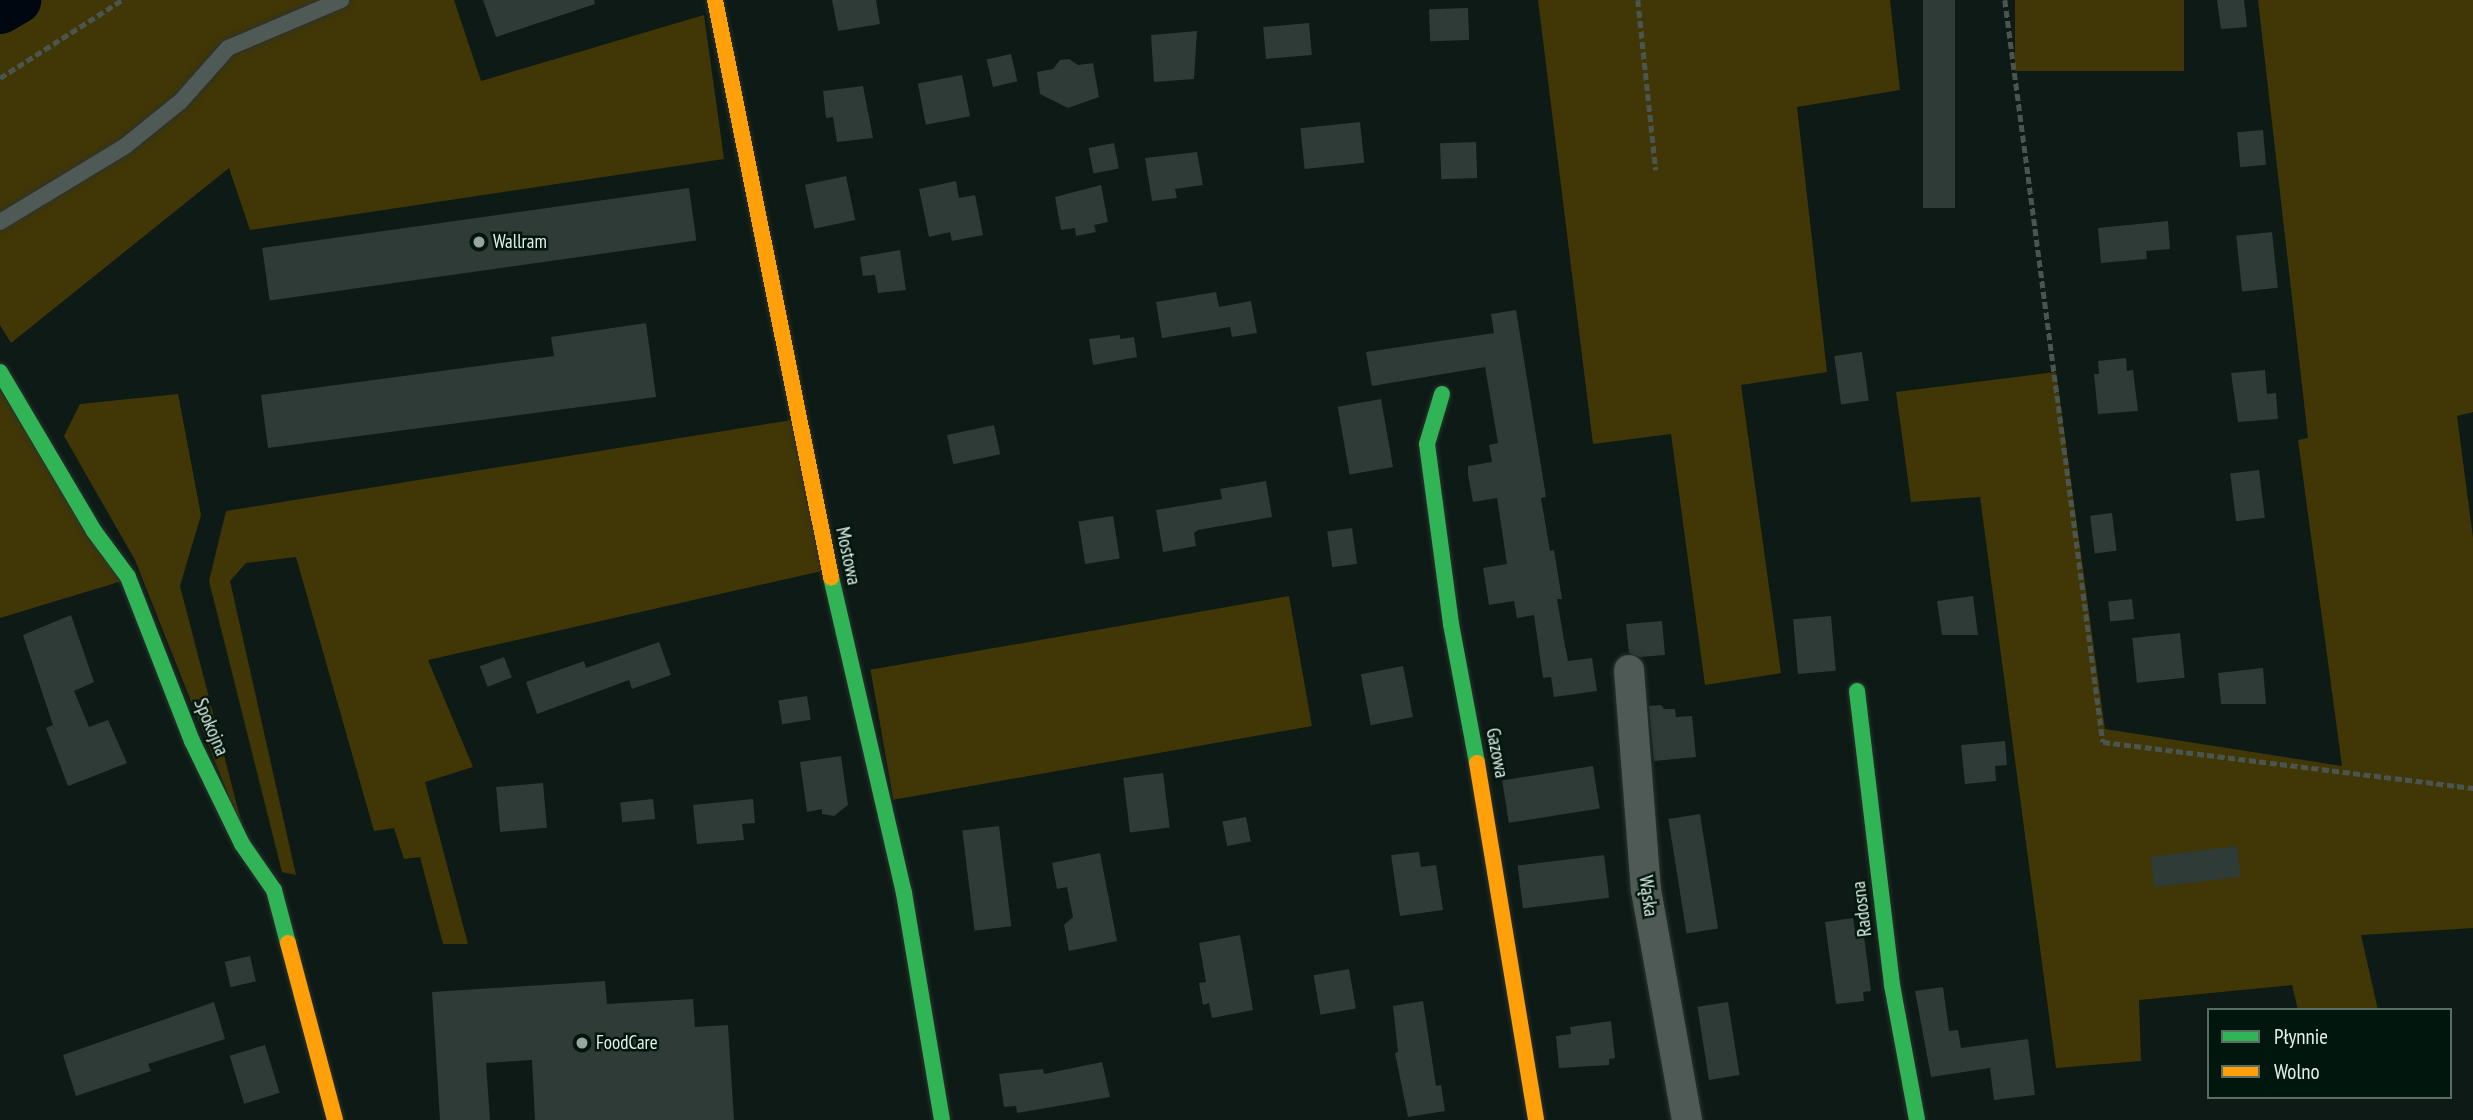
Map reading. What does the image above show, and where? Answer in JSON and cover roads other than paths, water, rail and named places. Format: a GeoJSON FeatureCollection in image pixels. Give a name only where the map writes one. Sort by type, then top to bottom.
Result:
{"type":"FeatureCollection","features":[{"type":"Feature","properties":{"kind":"street","name":"Mostowa"},"geometry":{"type":"LineString","coordinates":[[715,0],[827,562],[904,893],[942,1120]]}},
{"type":"Feature","properties":{"kind":"street","name":"Spokojna"},"geometry":{"type":"LineString","coordinates":[[0,372],[94,531],[128,577],[192,741],[242,844],[274,890],[286,923],[335,1120]]}},
{"type":"Feature","properties":{"kind":"street","name":"Gazowa"},"geometry":{"type":"LineString","coordinates":[[1442,394],[1427,443],[1451,624],[1498,877],[1536,1120]]}},
{"type":"Feature","properties":{"kind":"street","name":"Wąska"},"geometry":{"type":"LineString","coordinates":[[1629,670],[1646,890],[1687,1120]]}},
{"type":"Feature","properties":{"kind":"street","name":"Radosna"},"geometry":{"type":"LineString","coordinates":[[1857,691],[1892,985],[1917,1120]]}},
{"type":"Feature","properties":{"kind":"lane"},"geometry":{"type":"LineString","coordinates":[[0,222],[124,147],[181,102],[228,48],[341,0]]}},
{"type":"Feature","properties":{"kind":"waterway"},"geometry":{"type":"LineString","coordinates":[[0,10],[17,0]]}},
{"type":"Feature","properties":{"kind":"place","name":"Wallram"},"geometry":{"type":"Point","coordinates":[479,242]}},
{"type":"Feature","properties":{"kind":"place","name":"FoodCare"},"geometry":{"type":"Point","coordinates":[582,1043]}}]}
